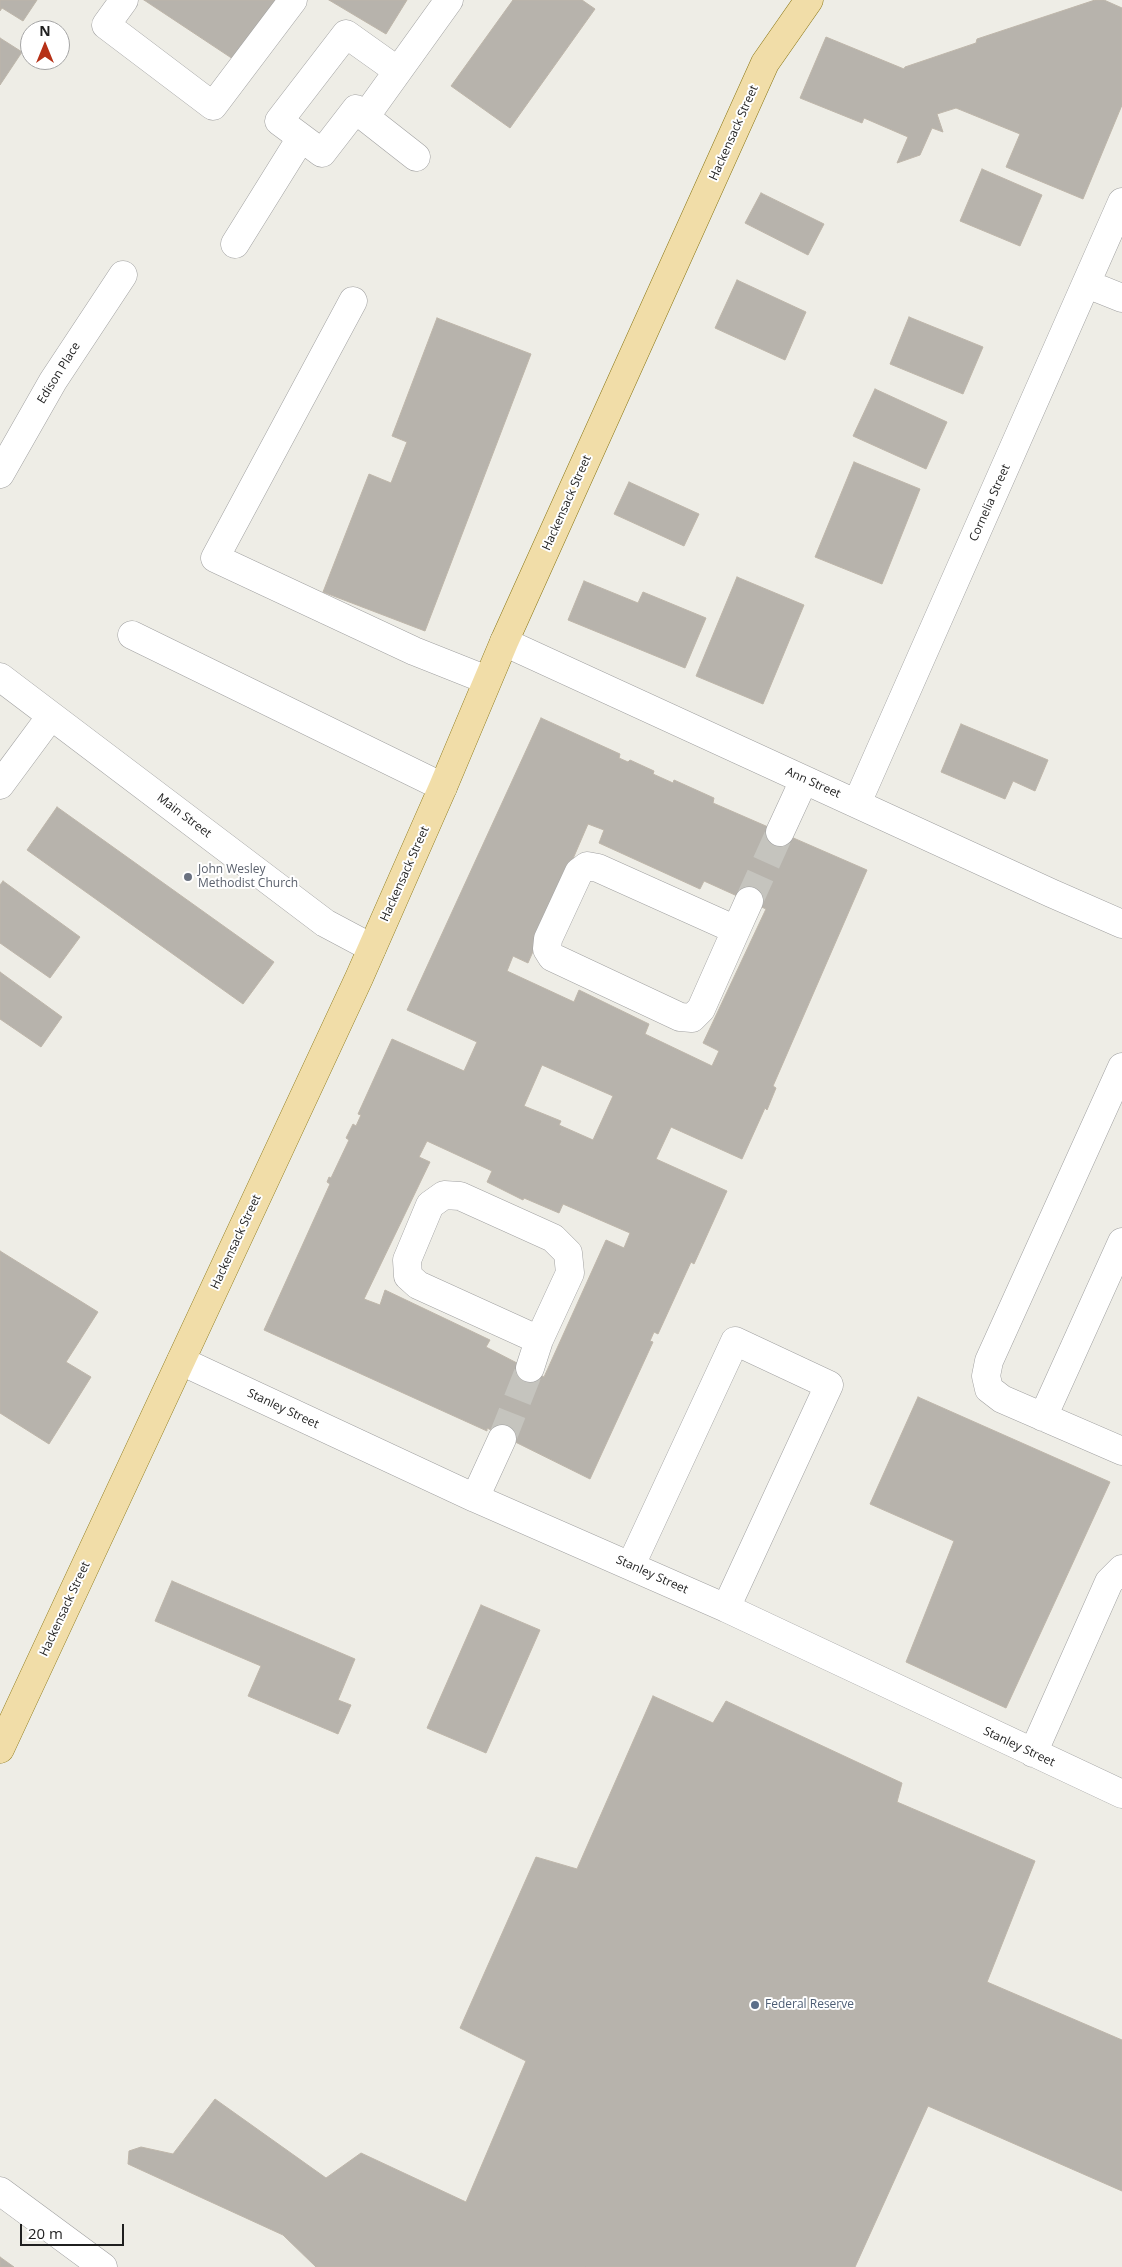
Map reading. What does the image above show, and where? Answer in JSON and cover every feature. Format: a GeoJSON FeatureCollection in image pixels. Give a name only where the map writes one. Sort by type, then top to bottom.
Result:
{"type":"FeatureCollection","features":[{"type":"Feature","properties":{"kind":"main road","name":"Hackensack Street"},"geometry":{"type":"LineString","coordinates":[[0,1749],[372,948],[504,642],[765,63],[809,0]]}},
{"type":"Feature","properties":{"kind":"street"},"geometry":{"type":"LineString","coordinates":[[124,0],[106,25],[213,106],[293,0]]}},
{"type":"Feature","properties":{"kind":"street"},"geometry":{"type":"LineString","coordinates":[[366,117],[449,0]]}},
{"type":"Feature","properties":{"kind":"street"},"geometry":{"type":"LineString","coordinates":[[398,71],[346,34],[278,122],[322,153],[356,109],[416,157]]}},
{"type":"Feature","properties":{"kind":"street"},"geometry":{"type":"LineString","coordinates":[[235,244],[301,138]]}},
{"type":"Feature","properties":{"kind":"street","name":"Cornelia Street"},"geometry":{"type":"LineString","coordinates":[[857,803],[1122,202]]}},
{"type":"Feature","properties":{"kind":"street","name":"Edison Place"},"geometry":{"type":"LineString","coordinates":[[0,474],[52,381],[123,275]]}},
{"type":"Feature","properties":{"kind":"street"},"geometry":{"type":"LineString","coordinates":[[1087,284],[1122,298]]}},
{"type":"Feature","properties":{"kind":"street"},"geometry":{"type":"LineString","coordinates":[[353,301],[215,558],[414,651],[488,680]]}},
{"type":"Feature","properties":{"kind":"street"},"geometry":{"type":"LineString","coordinates":[[132,635],[443,787]]}},
{"type":"Feature","properties":{"kind":"street","name":"Ann Street"},"geometry":{"type":"LineString","coordinates":[[504,642],[1051,894],[1122,924]]}},
{"type":"Feature","properties":{"kind":"street","name":"Main Street"},"geometry":{"type":"LineString","coordinates":[[0,677],[325,923],[372,948]]}},
{"type":"Feature","properties":{"kind":"street"},"geometry":{"type":"LineString","coordinates":[[0,785],[51,716]]}},
{"type":"Feature","properties":{"kind":"street"},"geometry":{"type":"LineString","coordinates":[[780,832],[804,780]]}},
{"type":"Feature","properties":{"kind":"street"},"geometry":{"type":"LineString","coordinates":[[736,930],[598,868],[587,866],[579,872],[548,938],[547,949],[552,957],[680,1016],[692,1018],[701,1009],[749,901]]}},
{"type":"Feature","properties":{"kind":"street"},"geometry":{"type":"LineString","coordinates":[[1122,1067],[989,1361],[986,1376],[989,1389],[1002,1399],[1122,1451]]}},
{"type":"Feature","properties":{"kind":"street"},"geometry":{"type":"LineString","coordinates":[[530,1368],[539,1340],[570,1272],[568,1254],[553,1238],[460,1196],[444,1195],[430,1205],[407,1260],[408,1276],[418,1285],[539,1340]]}},
{"type":"Feature","properties":{"kind":"street"},"geometry":{"type":"LineString","coordinates":[[1043,1417],[1122,1242]]}},
{"type":"Feature","properties":{"kind":"street"},"geometry":{"type":"LineString","coordinates":[[632,1566],[735,1341],[829,1385],[726,1608]]}},
{"type":"Feature","properties":{"kind":"street","name":"Stanley Street"},"geometry":{"type":"LineString","coordinates":[[181,1361],[475,1498],[726,1608],[1122,1794]]}},
{"type":"Feature","properties":{"kind":"street"},"geometry":{"type":"LineString","coordinates":[[475,1498],[502,1439]]}},
{"type":"Feature","properties":{"kind":"street"},"geometry":{"type":"LineString","coordinates":[[1033,1753],[1109,1582],[1122,1569]]}},
{"type":"Feature","properties":{"kind":"street"},"geometry":{"type":"LineString","coordinates":[[0,2191],[103,2267]]}},
{"type":"Feature","properties":{"kind":"building"},"geometry":{"type":"Polygon","coordinates":[[[0,0],[37,0],[24,20],[2,8],[0,11],[0,0]]]}},
{"type":"Feature","properties":{"kind":"building"},"geometry":{"type":"Polygon","coordinates":[[[144,0],[277,0],[236,61],[144,0]]]}},
{"type":"Feature","properties":{"kind":"building"},"geometry":{"type":"Polygon","coordinates":[[[329,0],[407,0],[386,34],[329,0]]]}},
{"type":"Feature","properties":{"kind":"building"},"geometry":{"type":"Polygon","coordinates":[[[513,0],[582,0],[595,9],[510,128],[451,86],[513,0]]]}},
{"type":"Feature","properties":{"kind":"building"},"geometry":{"type":"Polygon","coordinates":[[[1095,0],[1104,0],[1122,8],[1122,105],[1083,199],[1006,167],[1020,134],[956,108],[937,114],[943,132],[932,128],[920,155],[897,163],[908,137],[864,118],[862,123],[800,98],[826,37],[904,69],[905,67],[976,43],[977,39],[1095,0]]]}},
{"type":"Feature","properties":{"kind":"building"},"geometry":{"type":"Polygon","coordinates":[[[0,38],[20,51],[20,55],[0,85],[0,38]]]}},
{"type":"Feature","properties":{"kind":"building"},"geometry":{"type":"Polygon","coordinates":[[[982,169],[1042,195],[1020,246],[960,221],[982,169]]]}},
{"type":"Feature","properties":{"kind":"building"},"geometry":{"type":"Polygon","coordinates":[[[761,193],[824,224],[808,255],[745,223],[761,193]]]}},
{"type":"Feature","properties":{"kind":"building"},"geometry":{"type":"Polygon","coordinates":[[[737,280],[806,312],[785,360],[715,328],[737,280]]]}},
{"type":"Feature","properties":{"kind":"building"},"geometry":{"type":"Polygon","coordinates":[[[909,317],[983,347],[963,394],[890,364],[909,317]]]}},
{"type":"Feature","properties":{"kind":"building"},"geometry":{"type":"Polygon","coordinates":[[[437,318],[531,354],[425,631],[323,592],[369,474],[391,483],[407,442],[392,436],[437,318]]]}},
{"type":"Feature","properties":{"kind":"building"},"geometry":{"type":"Polygon","coordinates":[[[875,389],[947,422],[926,469],[853,436],[875,389]]]}},
{"type":"Feature","properties":{"kind":"building"},"geometry":{"type":"Polygon","coordinates":[[[854,462],[920,489],[882,584],[815,557],[854,462]]]}},
{"type":"Feature","properties":{"kind":"building"},"geometry":{"type":"Polygon","coordinates":[[[629,482],[699,514],[684,546],[614,514],[629,482]]]}},
{"type":"Feature","properties":{"kind":"building"},"geometry":{"type":"Polygon","coordinates":[[[737,577],[804,605],[763,704],[696,676],[737,577]]]}},
{"type":"Feature","properties":{"kind":"building"},"geometry":{"type":"Polygon","coordinates":[[[584,581],[638,603],[643,592],[706,618],[685,668],[568,620],[584,581]]]}},
{"type":"Feature","properties":{"kind":"building"},"geometry":{"type":"Polygon","coordinates":[[[541,718],[620,754],[619,758],[628,762],[630,760],[654,771],[653,774],[673,783],[674,780],[714,798],[713,803],[867,870],[773,1086],[776,1088],[767,1110],[765,1108],[742,1159],[671,1127],[656,1159],[727,1191],[694,1264],[691,1262],[658,1334],[654,1332],[650,1341],[653,1342],[590,1479],[487,1428],[487,1431],[264,1330],[330,1184],[327,1182],[329,1177],[331,1178],[349,1140],[346,1138],[353,1124],[356,1126],[361,1115],[358,1114],[392,1039],[464,1071],[477,1042],[407,1010],[541,718]],[[588,824],[528,963],[513,956],[507,971],[574,1002],[579,990],[649,1024],[645,1034],[712,1066],[719,1051],[703,1043],[766,909],[704,881],[700,889],[599,843],[604,830],[588,824]],[[542,1065],[524,1106],[561,1121],[559,1125],[593,1140],[613,1096],[542,1065]],[[427,1141],[419,1157],[430,1162],[364,1299],[380,1305],[385,1290],[490,1340],[486,1347],[544,1377],[606,1240],[624,1248],[630,1233],[563,1204],[559,1213],[524,1198],[523,1200],[487,1182],[492,1171],[427,1141]]]}},
{"type":"Feature","properties":{"kind":"building"},"geometry":{"type":"Polygon","coordinates":[[[961,724],[1048,760],[1035,791],[1013,781],[1005,799],[941,772],[961,724]]]}},
{"type":"Feature","properties":{"kind":"building"},"geometry":{"type":"Polygon","coordinates":[[[57,807],[274,962],[243,1004],[27,850],[57,807]]]}},
{"type":"Feature","properties":{"kind":"building"},"geometry":{"type":"Polygon","coordinates":[[[3,881],[80,937],[50,978],[0,943],[0,885],[3,881]]]}},
{"type":"Feature","properties":{"kind":"building"},"geometry":{"type":"Polygon","coordinates":[[[0,972],[62,1017],[41,1047],[0,1019],[0,972]]]}},
{"type":"Feature","properties":{"kind":"building"},"geometry":{"type":"Polygon","coordinates":[[[0,1251],[98,1312],[66,1362],[91,1377],[49,1444],[0,1413],[0,1251]]]}},
{"type":"Feature","properties":{"kind":"building"},"geometry":{"type":"Polygon","coordinates":[[[918,1397],[1110,1482],[1006,1708],[906,1662],[954,1541],[870,1504],[918,1397]]]}},
{"type":"Feature","properties":{"kind":"building"},"geometry":{"type":"Polygon","coordinates":[[[172,1581],[355,1659],[338,1700],[351,1705],[338,1734],[248,1696],[261,1666],[155,1621],[172,1581]]]}},
{"type":"Feature","properties":{"kind":"building"},"geometry":{"type":"Polygon","coordinates":[[[481,1605],[540,1630],[486,1753],[427,1728],[481,1605]]]}},
{"type":"Feature","properties":{"kind":"building","name":"Federal Reserve"},"geometry":{"type":"Polygon","coordinates":[[[653,1696],[713,1723],[726,1701],[902,1783],[897,1802],[1035,1861],[987,1982],[1122,2040],[1122,2191],[928,2106],[855,2267],[316,2267],[283,2235],[128,2164],[129,2151],[141,2147],[173,2154],[215,2099],[326,2178],[361,2153],[466,2202],[526,2061],[460,2028],[536,1857],[577,1869],[653,1696]]]}},
{"type":"Feature","properties":{"kind":"building"},"geometry":{"type":"Polygon","coordinates":[[[0,2257],[14,2267],[0,2267],[0,2257]]]}},
{"type":"Feature","properties":{"kind":"tunnel"},"geometry":{"type":"LineString","coordinates":[[749,901],[780,832]]}},
{"type":"Feature","properties":{"kind":"tunnel"},"geometry":{"type":"LineString","coordinates":[[502,1439],[530,1368]]}},
{"type":"Feature","properties":{"kind":"place","name":"John Wesley Methodist Church"},"geometry":{"type":"Point","coordinates":[188,877]}},
{"type":"Feature","properties":{"kind":"place","name":"Federal Reserve"},"geometry":{"type":"Point","coordinates":[755,2005]}}]}
